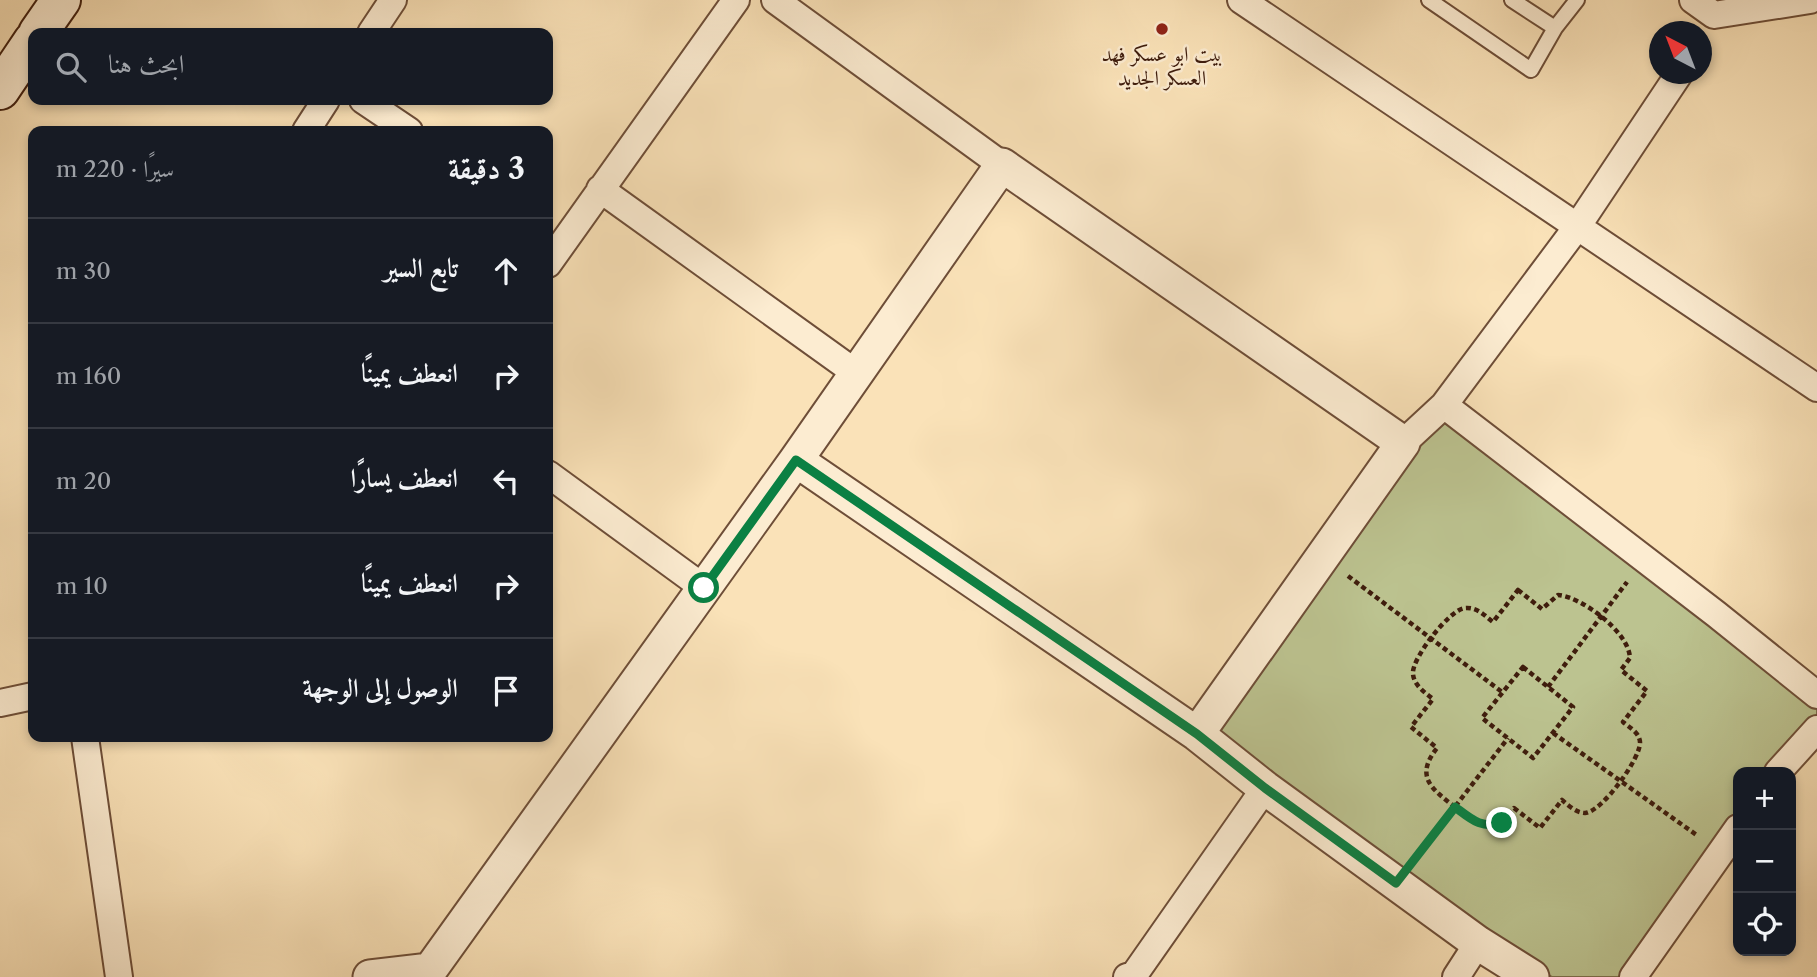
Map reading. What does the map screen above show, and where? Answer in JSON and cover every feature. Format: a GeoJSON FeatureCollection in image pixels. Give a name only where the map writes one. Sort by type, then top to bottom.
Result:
{"type":"FeatureCollection","features":[{"type":"Feature","properties":{"kind":"main road"},"geometry":{"type":"LineString","coordinates":[[41,28],[61,0]]}},
{"type":"Feature","properties":{"kind":"main road"},"geometry":{"type":"LineString","coordinates":[[0,90],[28,48]]}},
{"type":"Feature","properties":{"kind":"street"},"geometry":{"type":"LineString","coordinates":[[374,28],[393,0]]}},
{"type":"Feature","properties":{"kind":"street"},"geometry":{"type":"LineString","coordinates":[[775,0],[1002,164],[1403,443]]}},
{"type":"Feature","properties":{"kind":"street"},"geometry":{"type":"LineString","coordinates":[[1241,0],[1817,388]]}},
{"type":"Feature","properties":{"kind":"street"},"geometry":{"type":"LineString","coordinates":[[1703,17],[1810,0]]}},
{"type":"Feature","properties":{"kind":"street"},"geometry":{"type":"LineString","coordinates":[[556,234],[600,189],[724,4]]}},
{"type":"Feature","properties":{"kind":"street"},"geometry":{"type":"LineString","coordinates":[[1197,734],[1403,443],[1444,405],[1577,227],[1672,84]]}},
{"type":"Feature","properties":{"kind":"street"},"geometry":{"type":"LineString","coordinates":[[309,126],[323,105]]}},
{"type":"Feature","properties":{"kind":"street"},"geometry":{"type":"LineString","coordinates":[[370,105],[402,126]]}},
{"type":"Feature","properties":{"kind":"street"},"geometry":{"type":"LineString","coordinates":[[370,977],[434,973],[1002,164]]}},
{"type":"Feature","properties":{"kind":"street"},"geometry":{"type":"LineString","coordinates":[[600,189],[856,373]]}},
{"type":"Feature","properties":{"kind":"street"},"geometry":{"type":"LineString","coordinates":[[1444,405],[1817,695]]}},
{"type":"Feature","properties":{"kind":"street"},"geometry":{"type":"LineString","coordinates":[[796,460],[1197,734],[1265,788],[1478,943],[1532,977]]}},
{"type":"Feature","properties":{"kind":"street"},"geometry":{"type":"LineString","coordinates":[[553,478],[704,588]]}},
{"type":"Feature","properties":{"kind":"street"},"geometry":{"type":"LineString","coordinates":[[0,702],[28,697]]}},
{"type":"Feature","properties":{"kind":"street"},"geometry":{"type":"LineString","coordinates":[[1783,767],[1817,729]]}},
{"type":"Feature","properties":{"kind":"street"},"geometry":{"type":"LineString","coordinates":[[86,742],[119,977]]}},
{"type":"Feature","properties":{"kind":"street"},"geometry":{"type":"LineString","coordinates":[[1127,977],[1134,975],[1265,788]]}},
{"type":"Feature","properties":{"kind":"street"},"geometry":{"type":"LineString","coordinates":[[1633,977],[1737,830]]}},
{"type":"Feature","properties":{"kind":"street"},"geometry":{"type":"LineString","coordinates":[[1457,977],[1478,943]]}},
{"type":"Feature","properties":{"kind":"lane"},"geometry":{"type":"LineString","coordinates":[[1430,0],[1531,70],[1555,29],[1577,0]]}},
{"type":"Feature","properties":{"kind":"lane"},"geometry":{"type":"LineString","coordinates":[[1512,0],[1555,29]]}},
{"type":"Feature","properties":{"kind":"path"},"geometry":{"type":"LineString","coordinates":[[1322,557],[1502,692]]}},
{"type":"Feature","properties":{"kind":"path"},"geometry":{"type":"LineString","coordinates":[[1548,687],[1644,559]]}},
{"type":"Feature","properties":{"kind":"path"},"geometry":{"type":"LineString","coordinates":[[1518,590],[1542,608],[1558,595],[1573,596],[1630,645],[1630,658],[1620,670],[1647,691],[1623,722],[1637,733],[1640,743],[1638,758],[1598,808],[1586,813],[1574,810],[1562,800],[1540,828],[1514,808],[1502,823],[1490,827],[1474,822],[1433,790],[1426,775],[1427,761],[1437,748],[1411,727],[1433,698],[1420,689],[1413,675],[1415,661],[1431,639],[1450,615],[1461,608],[1475,609],[1493,622],[1518,590]]}},
{"type":"Feature","properties":{"kind":"path"},"geometry":{"type":"LineString","coordinates":[[1523,667],[1573,707],[1533,758],[1482,718],[1502,692],[1523,667]]}},
{"type":"Feature","properties":{"kind":"path"},"geometry":{"type":"LineString","coordinates":[[1552,733],[1721,853]]}},
{"type":"Feature","properties":{"kind":"path"},"geometry":{"type":"LineString","coordinates":[[1396,883],[1508,738]]}},
{"type":"Feature","properties":{"kind":"green space"},"geometry":{"type":"Polygon","coordinates":[[[1444,419],[1817,704],[1817,718],[1773,767],[1733,767],[1733,821],[1623,977],[1552,977],[1488,936],[1211,733],[1409,447],[1444,419]]]}},
{"type":"Feature","properties":{"kind":"place","name":"بيت ابو عسكر فهد العسكر الجديد"},"geometry":{"type":"Point","coordinates":[1162,29]}},
{"type":"Feature","properties":{"kind":"route"},"geometry":{"type":"LineString","coordinates":[[704,588],[796,460],[1197,734],[1265,788],[1396,883],[1455,807],[1474,822],[1490,827],[1502,823]]}}]}
